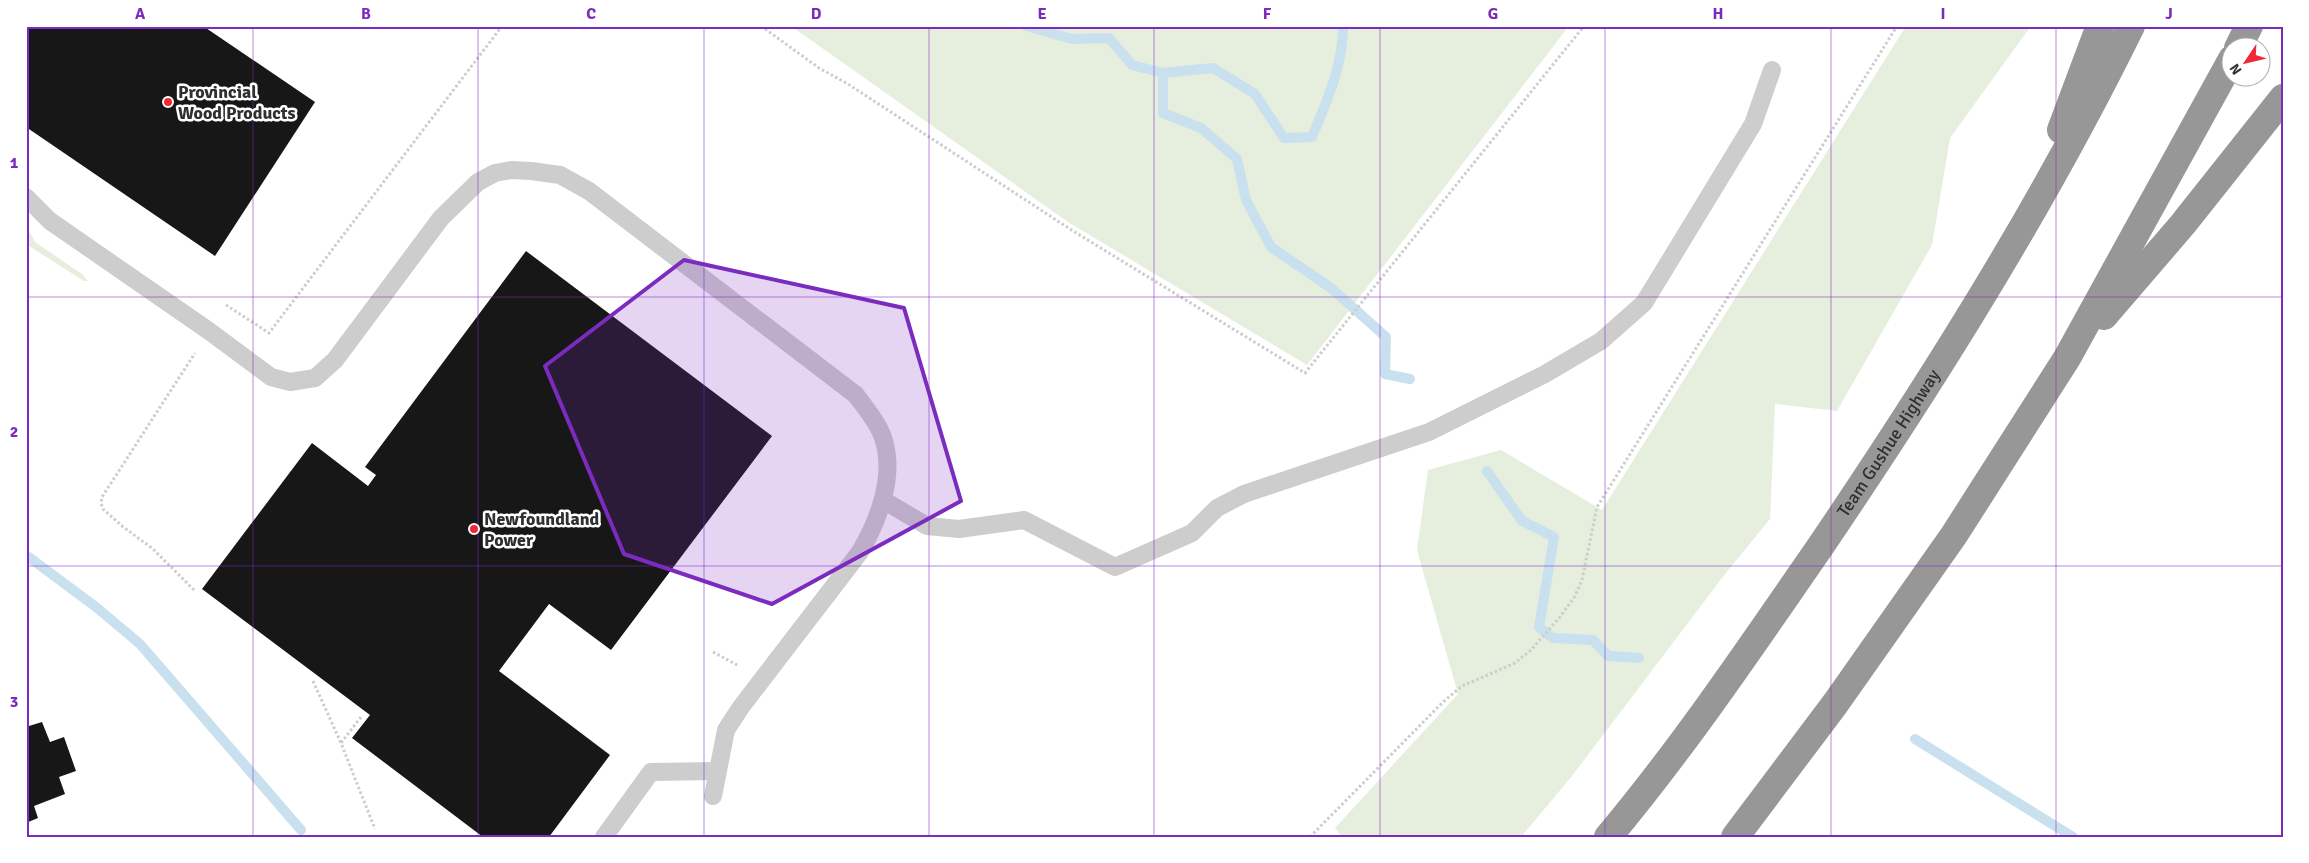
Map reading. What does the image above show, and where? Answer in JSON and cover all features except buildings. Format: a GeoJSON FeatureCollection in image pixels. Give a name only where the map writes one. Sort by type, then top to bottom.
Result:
{"type":"FeatureCollection","features":[{"type":"Feature","properties":{"kind":"highway"},"geometry":{"type":"LineString","coordinates":[[2028,218],[2100,26]]}},
{"type":"Feature","properties":{"kind":"highway","name":"Team Gushue Highway"},"geometry":{"type":"LineString","coordinates":[[1608,837],[1637,802],[1749,650],[1868,476],[2028,218],[2110,70],[2131,26]]}},
{"type":"Feature","properties":{"kind":"highway"},"geometry":{"type":"LineString","coordinates":[[2243,38],[2249,26]]}},
{"type":"Feature","properties":{"kind":"highway"},"geometry":{"type":"LineString","coordinates":[[1735,837],[1836,704],[1954,535],[2067,358],[2222,77]]}},
{"type":"Feature","properties":{"kind":"highway"},"geometry":{"type":"LineString","coordinates":[[2067,358],[2183,224],[2283,98]]}},
{"type":"Feature","properties":{"kind":"lane"},"geometry":{"type":"LineString","coordinates":[[883,500],[927,526],[959,529],[1024,520],[1115,567],[1192,533],[1217,508],[1244,494],[1429,432],[1486,404],[1601,341],[1644,303],[1753,124],[1772,70]]}},
{"type":"Feature","properties":{"kind":"lane"},"geometry":{"type":"LineString","coordinates":[[26,197],[50,221],[209,331],[271,377],[290,382],[315,378],[335,360],[440,218],[478,182],[495,174],[511,170],[560,175],[589,191],[856,395],[871,416],[884,441],[886,466],[883,500],[875,526],[860,552],[741,707],[726,730],[713,796]]}},
{"type":"Feature","properties":{"kind":"lane"},"geometry":{"type":"LineString","coordinates":[[604,837],[651,772],[717,771]]}},
{"type":"Feature","properties":{"kind":"path"},"geometry":{"type":"LineString","coordinates":[[226,305],[269,333],[502,26]]}},
{"type":"Feature","properties":{"kind":"path"},"geometry":{"type":"LineString","coordinates":[[761,26],[820,68],[848,84],[1073,231],[1305,373],[1584,26]]}},
{"type":"Feature","properties":{"kind":"path"},"geometry":{"type":"LineString","coordinates":[[1310,837],[1443,702],[1462,686],[1514,662],[1531,650],[1560,617],[1575,596],[1582,580],[1597,507],[1897,26]]}},
{"type":"Feature","properties":{"kind":"path"},"geometry":{"type":"LineString","coordinates":[[194,590],[153,549],[103,509],[101,503],[102,497],[196,352]]}},
{"type":"Feature","properties":{"kind":"path"},"geometry":{"type":"LineString","coordinates":[[313,681],[342,744],[375,828]]}},
{"type":"Feature","properties":{"kind":"path"},"geometry":{"type":"LineString","coordinates":[[342,744],[361,717]]}},
{"type":"Feature","properties":{"kind":"highlighted area"},"geometry":{"type":"Polygon","coordinates":[[[684,260],[904,308],[961,501],[772,604],[624,554],[545,366],[684,260]]]}},
{"type":"Feature","properties":{"kind":"green space"},"geometry":{"type":"Polygon","coordinates":[[[791,26],[1569,26],[1307,365],[1068,222],[791,26]]]}},
{"type":"Feature","properties":{"kind":"green space"},"geometry":{"type":"Polygon","coordinates":[[[1906,26],[2031,26],[1950,138],[1932,245],[1837,411],[1775,404],[1770,519],[1725,574],[1572,776],[1521,837],[1342,837],[1335,828],[1458,694],[1417,550],[1428,470],[1501,450],[1602,510],[1906,26]]]}},
{"type":"Feature","properties":{"kind":"green space"},"geometry":{"type":"Polygon","coordinates":[[[26,225],[35,242],[82,274],[88,281],[84,281],[26,244],[26,225]]]}},
{"type":"Feature","properties":{"kind":"waterway"},"geometry":{"type":"LineString","coordinates":[[1026,26],[1072,39],[1109,38],[1132,65],[1163,73],[1213,68],[1255,94],[1284,138],[1312,137],[1337,69],[1343,26]]}},
{"type":"Feature","properties":{"kind":"waterway"},"geometry":{"type":"LineString","coordinates":[[1163,73],[1163,113],[1201,128],[1237,159],[1246,200],[1271,247],[1331,288],[1386,337],[1385,374],[1410,379]]}},
{"type":"Feature","properties":{"kind":"waterway"},"geometry":{"type":"LineString","coordinates":[[1487,471],[1522,521],[1554,537],[1539,627],[1553,638],[1593,640],[1608,656],[1639,658]]}},
{"type":"Feature","properties":{"kind":"waterway"},"geometry":{"type":"LineString","coordinates":[[26,555],[96,607],[140,644],[301,830]]}},
{"type":"Feature","properties":{"kind":"waterway"},"geometry":{"type":"LineString","coordinates":[[1915,739],[2073,837]]}},
{"type":"Feature","properties":{"kind":"place","name":"Provincial Wood Products"},"geometry":{"type":"Point","coordinates":[168,102]}},
{"type":"Feature","properties":{"kind":"place","name":"Newfoundland Power"},"geometry":{"type":"Point","coordinates":[474,529]}}]}
